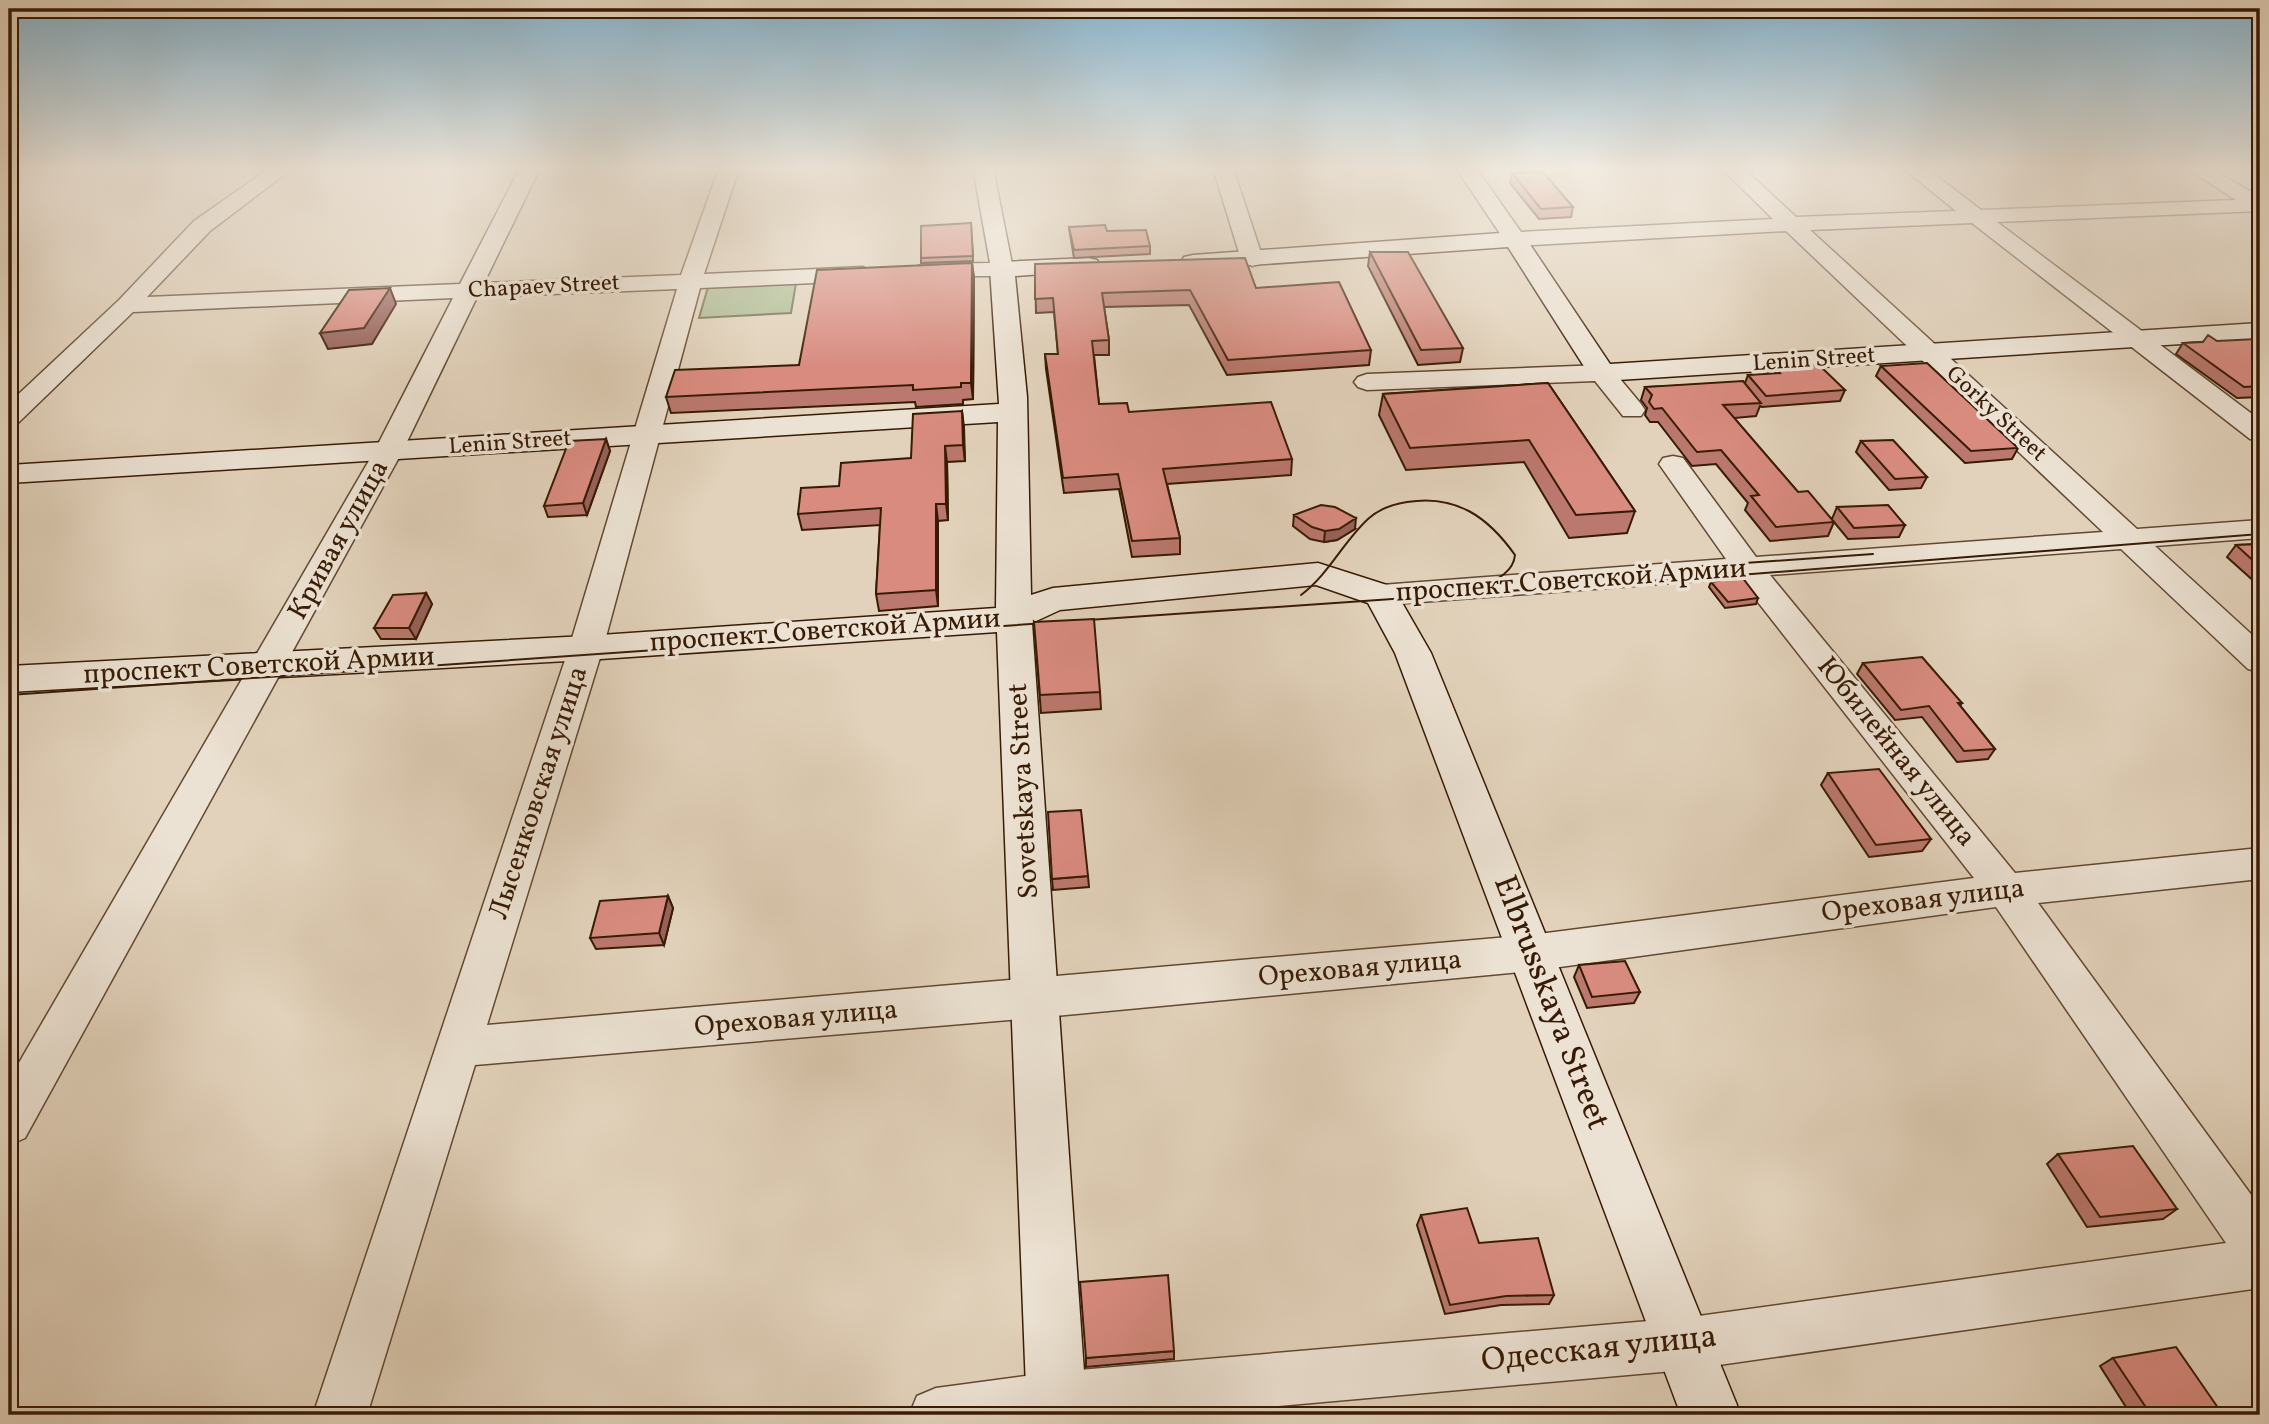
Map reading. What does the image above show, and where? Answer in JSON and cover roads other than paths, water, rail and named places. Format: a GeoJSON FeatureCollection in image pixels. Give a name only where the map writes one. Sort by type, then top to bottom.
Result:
{"type":"FeatureCollection","features":[{"type":"Feature","properties":{"kind":"main road"},"geometry":{"type":"LineString","coordinates":[[1169,262],[1252,259],[1515,239],[1602,373]]}},
{"type":"Feature","properties":{"kind":"main road"},"geometry":{"type":"LineString","coordinates":[[1002,269],[1113,264]]}},
{"type":"Feature","properties":{"kind":"main road","name":"Sovetskaya Street"},"geometry":{"type":"LineString","coordinates":[[1002,269],[1012,412],[1014,618],[1056,1407]]}},
{"type":"Feature","properties":{"kind":"main road","name":"Lenin Street"},"geometry":{"type":"LineString","coordinates":[[1602,373],[2137,341],[2260,331]]}},
{"type":"Feature","properties":{"kind":"main road","name":"Lenin Street"},"geometry":{"type":"LineString","coordinates":[[9,474],[388,452],[649,432],[1012,412]]}},
{"type":"Feature","properties":{"kind":"main road","name":"проспект Советской Армии"},"geometry":{"type":"LineString","coordinates":[[9,679],[586,648],[1014,618],[1053,599],[1318,574],[1381,595]]}},
{"type":"Feature","properties":{"kind":"main road","name":"Elbrusskaya Street"},"geometry":{"type":"LineString","coordinates":[[1381,595],[1413,653],[1711,1415]]}},
{"type":"Feature","properties":{"kind":"street"},"geometry":{"type":"LineString","coordinates":[[9,418],[128,305],[194,234]]}},
{"type":"Feature","properties":{"kind":"street","name":"Кривая улица"},"geometry":{"type":"LineString","coordinates":[[9,1123],[269,667],[388,452],[497,234]]}},
{"type":"Feature","properties":{"kind":"street","name":"Лысенковская улица"},"geometry":{"type":"LineString","coordinates":[[340,1415],[586,648],[706,234]]}},
{"type":"Feature","properties":{"kind":"street","name":"Sovetskaya Street"},"geometry":{"type":"LineString","coordinates":[[996,234],[1002,269]]}},
{"type":"Feature","properties":{"kind":"street"},"geometry":{"type":"LineString","coordinates":[[1244,234],[1252,259]]}},
{"type":"Feature","properties":{"kind":"street"},"geometry":{"type":"LineString","coordinates":[[1512,234],[1515,239],[1599,234]]}},
{"type":"Feature","properties":{"kind":"street","name":"Gorky Street"},"geometry":{"type":"LineString","coordinates":[[1802,234],[2260,661]]}},
{"type":"Feature","properties":{"kind":"street"},"geometry":{"type":"LineString","coordinates":[[2000,234],[2260,433]]}},
{"type":"Feature","properties":{"kind":"street"},"geometry":{"type":"LineString","coordinates":[[908,272],[1002,269]]}},
{"type":"Feature","properties":{"kind":"street","name":"Chapaev Street"},"geometry":{"type":"LineString","coordinates":[[128,305],[881,273]]}},
{"type":"Feature","properties":{"kind":"street"},"geometry":{"type":"LineString","coordinates":[[1602,373],[1632,411]]}},
{"type":"Feature","properties":{"kind":"street","name":"Lenin Street"},"geometry":{"type":"LineString","coordinates":[[1367,382],[1602,373]]}},
{"type":"Feature","properties":{"kind":"street","name":"Юбилейная улица"},"geometry":{"type":"LineString","coordinates":[[1673,464],[1748,568],[2007,890],[2260,1249]]}},
{"type":"Feature","properties":{"kind":"street","name":"проспект Советской Армии"},"geometry":{"type":"LineString","coordinates":[[1381,595],[2260,529]]}},
{"type":"Feature","properties":{"kind":"street","name":"Ореховая улица"},"geometry":{"type":"LineString","coordinates":[[458,1047],[1034,999],[1531,953],[2007,890],[2260,863]]}},
{"type":"Feature","properties":{"kind":"street","name":"Одесская улица"},"geometry":{"type":"LineString","coordinates":[[936,1415],[1056,1407],[1684,1344],[2260,1264]]}},
{"type":"Feature","properties":{"kind":"tram line"},"geometry":{"type":"LineString","coordinates":[[1301,595],[1320,578],[1372,515],[1397,504],[1425,500],[1456,505],[1469,511],[1494,530],[1515,555],[1506,572],[1476,589]]}},
{"type":"Feature","properties":{"kind":"tram line"},"geometry":{"type":"LineString","coordinates":[[9,695],[1752,574],[2260,534]]}},
{"type":"Feature","properties":{"kind":"tram line"},"geometry":{"type":"LineString","coordinates":[[1688,567],[1873,554]]}}]}
